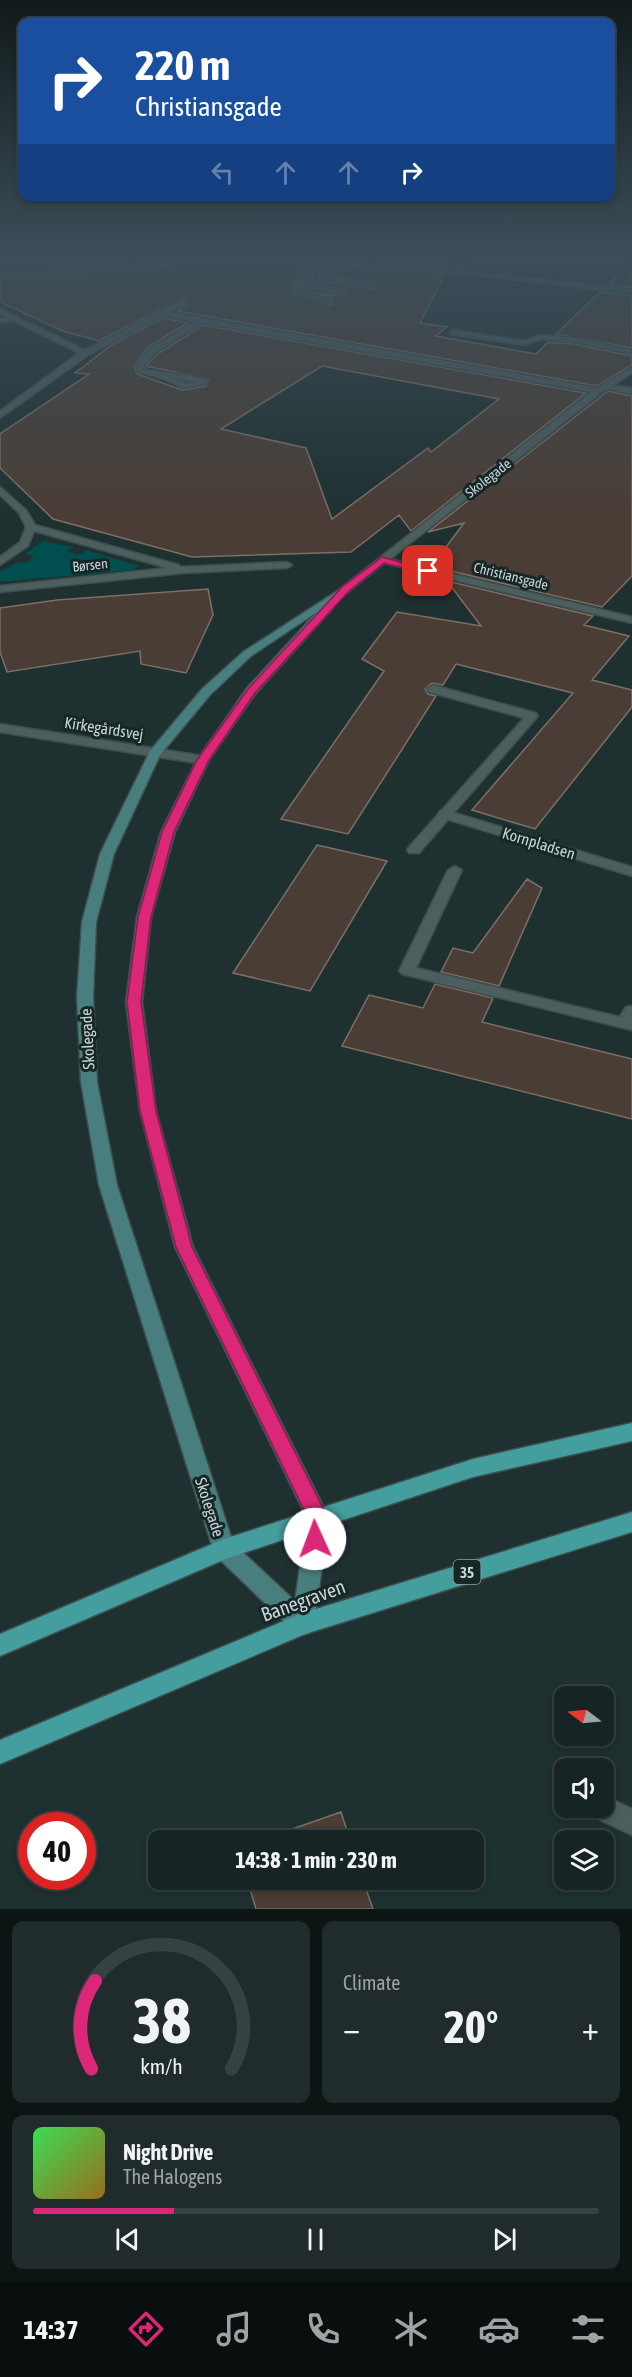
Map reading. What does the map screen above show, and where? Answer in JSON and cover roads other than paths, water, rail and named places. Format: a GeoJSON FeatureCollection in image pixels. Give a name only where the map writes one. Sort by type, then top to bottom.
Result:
{"type":"FeatureCollection","features":[{"type":"Feature","properties":{"kind":"main road"},"geometry":{"type":"LineString","coordinates":[[0,1645],[224,1549],[472,1468],[632,1432]]}},
{"type":"Feature","properties":{"kind":"main road","name":"Banegraven"},"geometry":{"type":"LineString","coordinates":[[0,1752],[303,1624],[632,1522]]}},
{"type":"Feature","properties":{"kind":"street"},"geometry":{"type":"LineString","coordinates":[[62,341],[85,353]]}},
{"type":"Feature","properties":{"kind":"street"},"geometry":{"type":"LineString","coordinates":[[0,415],[85,353],[107,341]]}},
{"type":"Feature","properties":{"kind":"street"},"geometry":{"type":"LineString","coordinates":[[167,377],[141,370],[140,365],[152,351],[169,341]]}},
{"type":"Feature","properties":{"kind":"street"},"geometry":{"type":"LineString","coordinates":[[319,341],[623,396]]}},
{"type":"Feature","properties":{"kind":"street"},"geometry":{"type":"LineString","coordinates":[[512,341],[525,343],[530,341]]}},
{"type":"Feature","properties":{"kind":"street"},"geometry":{"type":"LineString","coordinates":[[579,341],[632,352]]}},
{"type":"Feature","properties":{"kind":"street","name":"Skolegade"},"geometry":{"type":"LineString","coordinates":[[303,1624],[224,1549],[108,1185],[89,1082],[85,997],[89,922],[107,854],[154,753],[206,692],[247,654],[345,589],[598,391],[632,369]]}},
{"type":"Feature","properties":{"kind":"street"},"geometry":{"type":"LineString","coordinates":[[607,386],[632,390]]}},
{"type":"Feature","properties":{"kind":"street"},"geometry":{"type":"LineString","coordinates":[[0,490],[22,512],[31,527],[24,544],[0,562]]}},
{"type":"Feature","properties":{"kind":"street","name":"Børsen"},"geometry":{"type":"LineString","coordinates":[[31,527],[183,570]]}},
{"type":"Feature","properties":{"kind":"street","name":"Christiansgade"},"geometry":{"type":"LineString","coordinates":[[382,560],[632,620]]}},
{"type":"Feature","properties":{"kind":"street","name":"Børsen"},"geometry":{"type":"LineString","coordinates":[[0,589],[183,570],[287,565]]}},
{"type":"Feature","properties":{"kind":"street","name":"Skolegade"},"geometry":{"type":"LineString","coordinates":[[318,1518],[184,1247],[148,1111],[134,1002],[144,917],[168,832],[203,760],[251,691],[345,589]]}},
{"type":"Feature","properties":{"kind":"street"},"geometry":{"type":"LineString","coordinates":[[414,850],[532,716],[433,689]]}},
{"type":"Feature","properties":{"kind":"street","name":"Kirkegårdsvej"},"geometry":{"type":"LineString","coordinates":[[0,728],[203,760]]}},
{"type":"Feature","properties":{"kind":"street","name":"Kornpladsen"},"geometry":{"type":"LineString","coordinates":[[445,814],[632,872]]}},
{"type":"Feature","properties":{"kind":"street"},"geometry":{"type":"LineString","coordinates":[[455,870],[407,971],[629,1019]]}},
{"type":"Feature","properties":{"kind":"street"},"geometry":{"type":"LineString","coordinates":[[303,1624],[318,1518]]}},
{"type":"Feature","properties":{"kind":"street"},"geometry":{"type":"LineString","coordinates":[[614,1813],[632,1822]]}}]}
